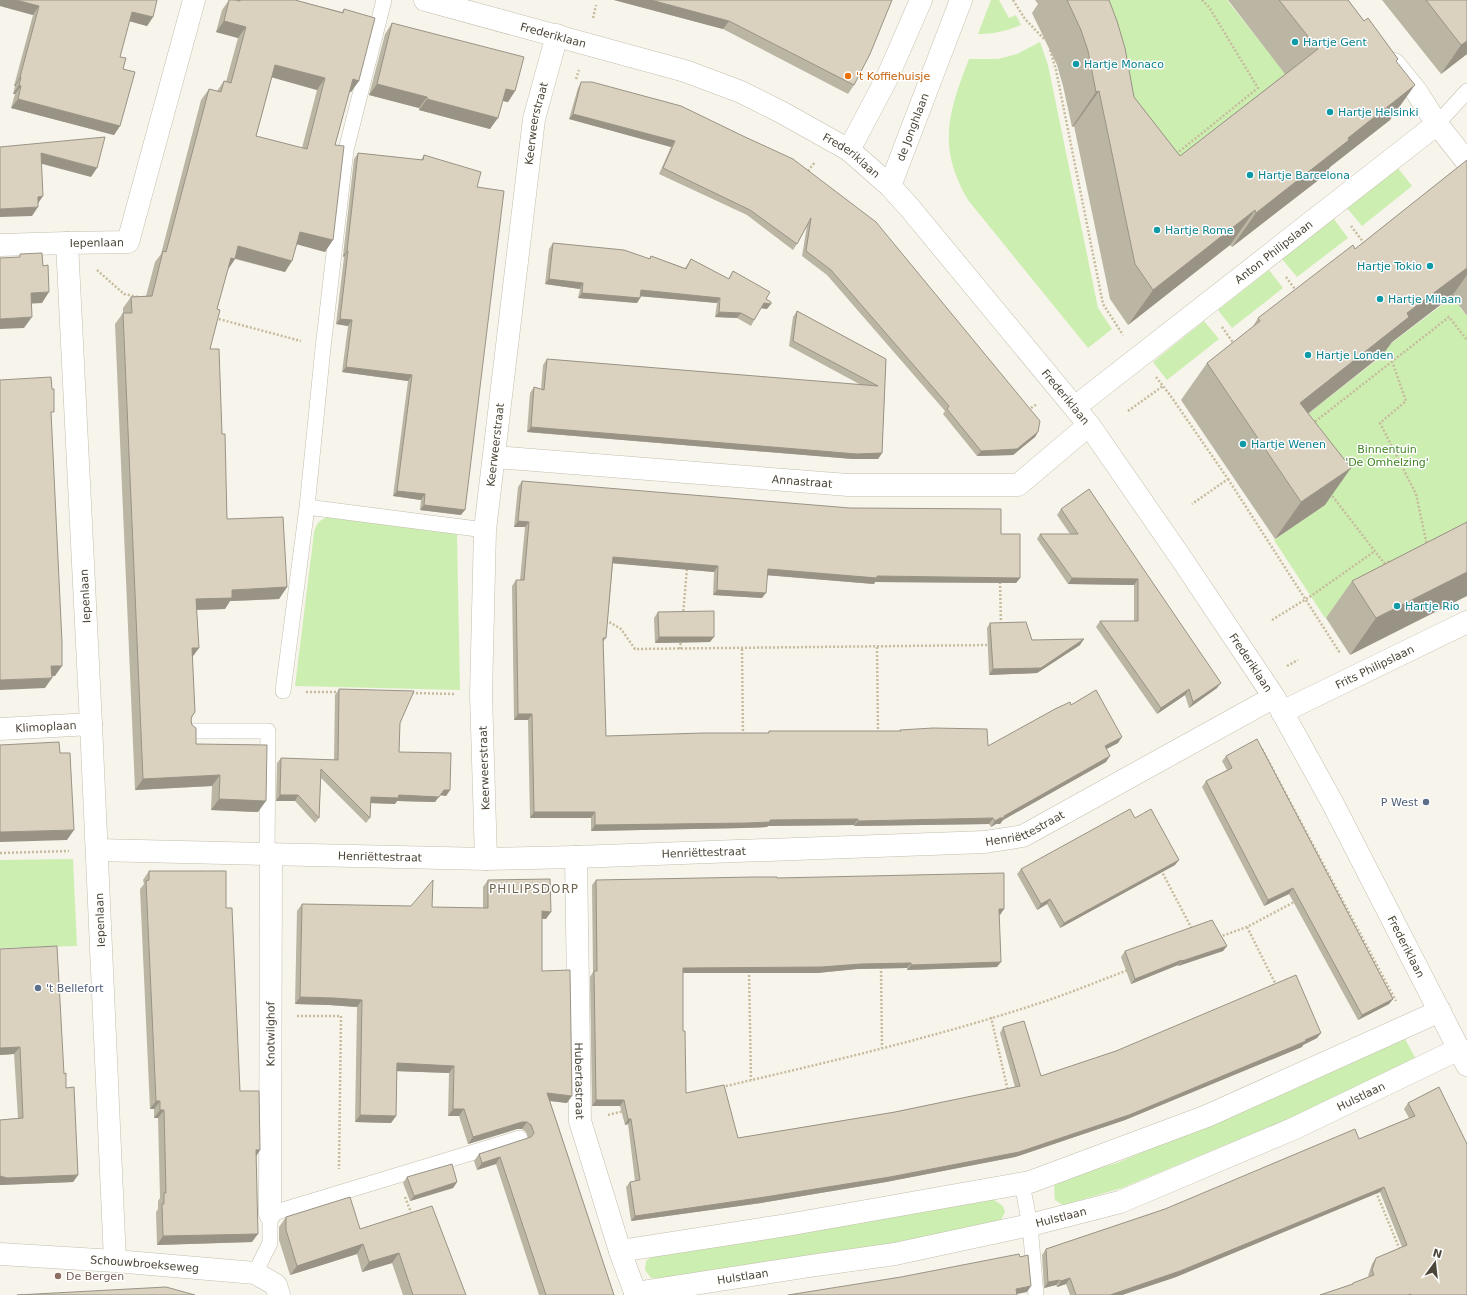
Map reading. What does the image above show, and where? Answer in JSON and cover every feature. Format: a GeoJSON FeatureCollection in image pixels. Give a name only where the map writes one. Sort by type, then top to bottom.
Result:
{"type":"FeatureCollection","features":[{"type":"Feature","properties":{"kind":"street","name":"Iepenlaan"},"geometry":{"type":"LineString","coordinates":[[115,1261],[91,724],[66,243],[128,242],[194,0]]}},
{"type":"Feature","properties":{"kind":"street","name":"Frederiklaan"},"geometry":{"type":"LineString","coordinates":[[425,0],[557,35],[685,71],[714,81],[741,92],[781,112],[849,150],[890,186],[909,207],[1089,426],[1181,558],[1278,705],[1336,809],[1463,1057]]}},
{"type":"Feature","properties":{"kind":"street"},"geometry":{"type":"LineString","coordinates":[[849,150],[887,78],[921,0]]}},
{"type":"Feature","properties":{"kind":"street","name":"de Jonghlaan"},"geometry":{"type":"LineString","coordinates":[[890,186],[961,0]]}},
{"type":"Feature","properties":{"kind":"street","name":"Keerweerstraat"},"geometry":{"type":"LineString","coordinates":[[486,859],[481,694],[485,530],[495,457],[534,119],[557,35]]}},
{"type":"Feature","properties":{"kind":"street"},"geometry":{"type":"LineString","coordinates":[[1381,48],[1416,90],[1437,124],[1467,162]]}},
{"type":"Feature","properties":{"kind":"street","name":"Anton Philipslaan"},"geometry":{"type":"LineString","coordinates":[[1075,408],[1437,124]]}},
{"type":"Feature","properties":{"kind":"street"},"geometry":{"type":"LineString","coordinates":[[0,245],[66,243]]}},
{"type":"Feature","properties":{"kind":"street","name":"Annastraat"},"geometry":{"type":"LineString","coordinates":[[495,457],[848,484],[1018,485],[1089,426]]}},
{"type":"Feature","properties":{"kind":"street","name":"Frits Philipslaan"},"geometry":{"type":"LineString","coordinates":[[1278,705],[1355,677],[1467,622]]}},
{"type":"Feature","properties":{"kind":"street","name":"Henriëttestraat"},"geometry":{"type":"LineString","coordinates":[[97,850],[486,859],[985,842],[1023,836],[1278,705]]}},
{"type":"Feature","properties":{"kind":"street","name":"Klimoplaan"},"geometry":{"type":"LineString","coordinates":[[0,729],[91,724]]}},
{"type":"Feature","properties":{"kind":"street","name":"Knotwilghof"},"geometry":{"type":"LineString","coordinates":[[269,854],[270,1214]]}},
{"type":"Feature","properties":{"kind":"street","name":"Hubertastraat"},"geometry":{"type":"LineString","coordinates":[[576,857],[580,1121],[620,1251],[635,1294]]}},
{"type":"Feature","properties":{"kind":"street"},"geometry":{"type":"LineString","coordinates":[[620,1251],[794,1223],[1030,1182],[1207,1116],[1440,1011]]}},
{"type":"Feature","properties":{"kind":"street","name":"Hulstlaan"},"geometry":{"type":"LineString","coordinates":[[635,1294],[895,1254],[1030,1226],[1120,1202],[1463,1057]]}},
{"type":"Feature","properties":{"kind":"street","name":"Schouwbroekseweg"},"geometry":{"type":"LineString","coordinates":[[0,1254],[115,1261],[255,1273],[276,1285],[279,1295]]}},
{"type":"Feature","properties":{"kind":"lane"},"geometry":{"type":"LineString","coordinates":[[283,691],[307,507],[323,348],[346,150],[384,0]]}},
{"type":"Feature","properties":{"kind":"lane","name":"Anton Philipslaan"},"geometry":{"type":"LineString","coordinates":[[1437,124],[1467,91]]}},
{"type":"Feature","properties":{"kind":"lane"},"geometry":{"type":"LineString","coordinates":[[307,507],[485,530]]}},
{"type":"Feature","properties":{"kind":"lane"},"geometry":{"type":"LineString","coordinates":[[192,731],[268,731],[269,854]]}},
{"type":"Feature","properties":{"kind":"lane"},"geometry":{"type":"LineString","coordinates":[[270,1214],[520,1138]]}},
{"type":"Feature","properties":{"kind":"lane"},"geometry":{"type":"LineString","coordinates":[[1022,1184],[1030,1226],[1036,1295]]}},
{"type":"Feature","properties":{"kind":"lane","name":"Knotwilghof"},"geometry":{"type":"LineString","coordinates":[[255,1273],[270,1243],[270,1214]]}},
{"type":"Feature","properties":{"kind":"path"},"geometry":{"type":"LineString","coordinates":[[1013,0],[1025,19],[1045,39],[1050,49],[1056,70],[1103,304],[1125,338]]}},
{"type":"Feature","properties":{"kind":"path"},"geometry":{"type":"LineString","coordinates":[[1172,157],[1258,88],[1209,7],[1202,0]]}},
{"type":"Feature","properties":{"kind":"path"},"geometry":{"type":"LineString","coordinates":[[1035,29],[1039,28]]}},
{"type":"Feature","properties":{"kind":"path"},"geometry":{"type":"LineString","coordinates":[[66,243],[124,294],[140,298]]}},
{"type":"Feature","properties":{"kind":"path"},"geometry":{"type":"LineString","coordinates":[[208,316],[323,348]]}},
{"type":"Feature","properties":{"kind":"path"},"geometry":{"type":"LineString","coordinates":[[1308,427],[1449,317],[1467,340]]}},
{"type":"Feature","properties":{"kind":"path"},"geometry":{"type":"LineString","coordinates":[[1392,361],[1406,401],[1380,424],[1416,494],[1429,551]]}},
{"type":"Feature","properties":{"kind":"path"},"geometry":{"type":"LineString","coordinates":[[1128,411],[1163,386]]}},
{"type":"Feature","properties":{"kind":"path"},"geometry":{"type":"LineString","coordinates":[[1170,395],[1228,478],[1355,677]]}},
{"type":"Feature","properties":{"kind":"path"},"geometry":{"type":"LineString","coordinates":[[1192,504],[1228,478]]}},
{"type":"Feature","properties":{"kind":"path"},"geometry":{"type":"LineString","coordinates":[[1328,490],[1384,563],[1399,559]]}},
{"type":"Feature","properties":{"kind":"path"},"geometry":{"type":"LineString","coordinates":[[1272,620],[1375,552]]}},
{"type":"Feature","properties":{"kind":"path"},"geometry":{"type":"LineString","coordinates":[[683,618],[688,565]]}},
{"type":"Feature","properties":{"kind":"path"},"geometry":{"type":"LineString","coordinates":[[1000,576],[1001,630]]}},
{"type":"Feature","properties":{"kind":"path"},"geometry":{"type":"LineString","coordinates":[[603,618],[621,629],[635,649],[993,645]]}},
{"type":"Feature","properties":{"kind":"path"},"geometry":{"type":"LineString","coordinates":[[680,649],[682,634]]}},
{"type":"Feature","properties":{"kind":"path"},"geometry":{"type":"LineString","coordinates":[[877,647],[878,735]]}},
{"type":"Feature","properties":{"kind":"path"},"geometry":{"type":"LineString","coordinates":[[742,648],[744,742]]}},
{"type":"Feature","properties":{"kind":"path"},"geometry":{"type":"LineString","coordinates":[[283,691],[346,692]]}},
{"type":"Feature","properties":{"kind":"path"},"geometry":{"type":"LineString","coordinates":[[410,693],[481,694]]}},
{"type":"Feature","properties":{"kind":"path"},"geometry":{"type":"LineString","coordinates":[[1261,749],[1398,1004]]}},
{"type":"Feature","properties":{"kind":"path"},"geometry":{"type":"LineString","coordinates":[[0,853],[97,850]]}},
{"type":"Feature","properties":{"kind":"path"},"geometry":{"type":"LineString","coordinates":[[1159,867],[1192,930]]}},
{"type":"Feature","properties":{"kind":"path"},"geometry":{"type":"LineString","coordinates":[[1213,939],[1247,927],[1299,900]]}},
{"type":"Feature","properties":{"kind":"path"},"geometry":{"type":"LineString","coordinates":[[1247,927],[1279,991]]}},
{"type":"Feature","properties":{"kind":"path"},"geometry":{"type":"LineString","coordinates":[[881,963],[882,1048]]}},
{"type":"Feature","properties":{"kind":"path"},"geometry":{"type":"LineString","coordinates":[[721,1088],[882,1048],[1040,1003],[1134,968]]}},
{"type":"Feature","properties":{"kind":"path"},"geometry":{"type":"LineString","coordinates":[[749,970],[751,1080]]}},
{"type":"Feature","properties":{"kind":"path"},"geometry":{"type":"LineString","coordinates":[[270,1016],[341,1016],[339,1194]]}},
{"type":"Feature","properties":{"kind":"path"},"geometry":{"type":"LineString","coordinates":[[991,1017],[1009,1092]]}},
{"type":"Feature","properties":{"kind":"path"},"geometry":{"type":"LineString","coordinates":[[580,1121],[624,1111]]}},
{"type":"Feature","properties":{"kind":"path"},"geometry":{"type":"LineString","coordinates":[[398,1176],[413,1220]]}},
{"type":"Feature","properties":{"kind":"path"},"geometry":{"type":"LineString","coordinates":[[1376,1191],[1402,1256]]}},
{"type":"Feature","properties":{"kind":"green space"},"geometry":{"type":"Polygon","coordinates":[[[991,0],[999,0],[1009,18],[1016,15],[1021,25],[1000,32],[978,34],[991,0]]]}},
{"type":"Feature","properties":{"kind":"green space"},"geometry":{"type":"Polygon","coordinates":[[[1066,0],[1227,0],[1295,85],[1176,175],[1066,0]]]}},
{"type":"Feature","properties":{"kind":"green space"},"geometry":{"type":"Polygon","coordinates":[[[1040,42],[1048,65],[1098,308],[1112,329],[1088,348],[968,200],[958,181],[952,163],[949,146],[951,113],[969,59],[998,59],[1017,54],[1040,42]]]}},
{"type":"Feature","properties":{"kind":"green space"},"geometry":{"type":"Polygon","coordinates":[[[1398,168],[1412,186],[1362,226],[1347,208],[1398,168]]]}},
{"type":"Feature","properties":{"kind":"green space"},"geometry":{"type":"Polygon","coordinates":[[[1334,219],[1348,238],[1297,277],[1282,259],[1334,219]]]}},
{"type":"Feature","properties":{"kind":"green space"},"geometry":{"type":"Polygon","coordinates":[[[1269,270],[1283,288],[1232,328],[1218,310],[1269,270]]]}},
{"type":"Feature","properties":{"kind":"green space","name":"Binnentuin 'De Omhelzing'"},"geometry":{"type":"Polygon","coordinates":[[[1459,292],[1465,303],[1460,308],[1467,316],[1467,538],[1441,558],[1325,618],[1274,540],[1325,505],[1281,449],[1290,428],[1383,355],[1381,351],[1459,292]]]}},
{"type":"Feature","properties":{"kind":"green space"},"geometry":{"type":"Polygon","coordinates":[[[1204,321],[1219,339],[1167,380],[1153,362],[1204,321]]]}},
{"type":"Feature","properties":{"kind":"green space"},"geometry":{"type":"Polygon","coordinates":[[[328,517],[457,534],[460,690],[295,686],[314,533],[318,523],[328,517]]]}},
{"type":"Feature","properties":{"kind":"green space"},"geometry":{"type":"Polygon","coordinates":[[[73,859],[77,946],[0,948],[0,860],[73,859]]]}},
{"type":"Feature","properties":{"kind":"green space"},"geometry":{"type":"Polygon","coordinates":[[[1405,1039],[1417,1061],[1293,1117],[1122,1188],[1063,1205],[1055,1200],[1054,1186],[1063,1178],[1117,1163],[1405,1039]]]}},
{"type":"Feature","properties":{"kind":"green space"},"geometry":{"type":"Polygon","coordinates":[[[991,1198],[1003,1206],[1005,1212],[1000,1222],[906,1242],[666,1278],[651,1278],[645,1270],[646,1261],[654,1255],[912,1214],[991,1198]]]}},
{"type":"Feature","properties":{"kind":"building"},"geometry":{"type":"Polygon","coordinates":[[[16,0],[157,0],[153,17],[132,12],[120,57],[126,58],[123,69],[135,72],[120,126],[18,99],[21,86],[19,85],[20,77],[39,6],[16,0]]]}},
{"type":"Feature","properties":{"kind":"building"},"geometry":{"type":"Polygon","coordinates":[[[229,0],[295,0],[343,13],[344,9],[375,18],[359,81],[353,79],[335,145],[344,146],[333,240],[300,232],[292,261],[238,246],[235,259],[231,258],[217,309],[220,310],[210,349],[219,349],[222,434],[225,434],[227,519],[283,517],[287,587],[232,590],[232,598],[196,599],[199,648],[192,648],[195,712],[191,720],[192,725],[196,728],[196,744],[267,745],[266,801],[219,799],[220,775],[143,779],[123,313],[132,313],[131,297],[152,296],[163,251],[166,252],[209,89],[221,92],[224,81],[231,83],[246,27],[224,21],[229,0]],[[275,65],[256,136],[307,149],[325,78],[275,65]]]}},
{"type":"Feature","properties":{"kind":"building"},"geometry":{"type":"Polygon","coordinates":[[[651,0],[892,0],[870,54],[854,85],[729,21],[651,0]]]}},
{"type":"Feature","properties":{"kind":"building"},"geometry":{"type":"Polygon","coordinates":[[[1067,0],[1109,0],[1125,48],[1134,97],[1180,156],[1318,49],[1279,0],[1348,0],[1364,21],[1368,18],[1398,59],[1396,61],[1415,85],[1348,138],[1349,140],[1256,213],[1255,210],[1153,290],[1135,264],[1099,91],[1096,92],[1088,51],[1081,30],[1067,0]]]}},
{"type":"Feature","properties":{"kind":"building"},"geometry":{"type":"Polygon","coordinates":[[[1426,0],[1467,0],[1467,41],[1461,45],[1426,0]]]}},
{"type":"Feature","properties":{"kind":"building"},"geometry":{"type":"Polygon","coordinates":[[[392,23],[524,57],[515,91],[506,89],[498,118],[377,84],[392,23]]]}},
{"type":"Feature","properties":{"kind":"building"},"geometry":{"type":"Polygon","coordinates":[[[581,82],[592,82],[681,106],[793,159],[876,222],[1040,421],[1038,432],[1017,449],[981,451],[947,409],[949,406],[831,270],[806,251],[811,218],[797,244],[750,210],[663,168],[675,141],[573,114],[581,82]]]}},
{"type":"Feature","properties":{"kind":"building"},"geometry":{"type":"Polygon","coordinates":[[[105,137],[97,168],[41,153],[43,196],[38,197],[38,207],[0,209],[0,147],[105,137]]]}},
{"type":"Feature","properties":{"kind":"building"},"geometry":{"type":"Polygon","coordinates":[[[358,153],[423,160],[424,155],[481,172],[477,187],[504,191],[465,510],[424,505],[425,494],[397,491],[412,375],[346,367],[352,320],[340,319],[358,153]]]}},
{"type":"Feature","properties":{"kind":"building"},"geometry":{"type":"Polygon","coordinates":[[[1467,160],[1467,268],[1407,313],[1409,317],[1300,403],[1351,468],[1301,502],[1207,363],[1260,321],[1258,318],[1353,245],[1355,249],[1467,160]]]}},
{"type":"Feature","properties":{"kind":"building"},"geometry":{"type":"Polygon","coordinates":[[[553,243],[624,250],[650,259],[651,256],[686,269],[691,259],[729,279],[733,271],[770,292],[766,299],[771,302],[771,304],[764,303],[754,320],[741,313],[719,312],[720,298],[641,290],[640,298],[582,293],[583,283],[549,279],[553,243]]]}},
{"type":"Feature","properties":{"kind":"building"},"geometry":{"type":"Polygon","coordinates":[[[42,253],[43,266],[48,265],[49,292],[31,293],[32,317],[0,319],[0,258],[20,257],[20,254],[42,253]]]}},
{"type":"Feature","properties":{"kind":"building"},"geometry":{"type":"Polygon","coordinates":[[[797,311],[886,359],[882,453],[857,454],[531,427],[534,387],[544,390],[547,359],[878,386],[793,341],[797,311]]]}},
{"type":"Feature","properties":{"kind":"building"},"geometry":{"type":"Polygon","coordinates":[[[51,377],[52,389],[54,389],[54,412],[51,412],[62,666],[51,666],[52,678],[0,680],[0,380],[51,377]]]}},
{"type":"Feature","properties":{"kind":"building"},"geometry":{"type":"Polygon","coordinates":[[[522,481],[850,508],[1001,509],[1001,534],[1020,534],[1020,578],[877,576],[877,578],[768,569],[766,593],[717,590],[718,566],[613,557],[606,638],[603,638],[606,736],[703,733],[769,733],[769,731],[901,731],[900,730],[933,728],[987,729],[988,746],[1055,709],[1070,702],[1071,705],[1096,690],[1122,737],[1105,746],[1110,756],[1004,816],[1004,818],[1000,818],[995,821],[993,818],[858,821],[858,819],[770,820],[770,822],[747,823],[595,825],[595,812],[534,812],[532,714],[518,714],[516,580],[524,580],[529,522],[518,521],[522,481]]]}},
{"type":"Feature","properties":{"kind":"building"},"geometry":{"type":"Polygon","coordinates":[[[1089,489],[1221,683],[1193,702],[1189,689],[1161,708],[1100,621],[1138,621],[1138,579],[1072,578],[1040,534],[1078,534],[1061,509],[1089,489]]]}},
{"type":"Feature","properties":{"kind":"building"},"geometry":{"type":"Polygon","coordinates":[[[1467,522],[1467,572],[1376,618],[1352,581],[1467,522]]]}},
{"type":"Feature","properties":{"kind":"building"},"geometry":{"type":"Polygon","coordinates":[[[714,611],[714,637],[659,637],[658,612],[714,611]]]}},
{"type":"Feature","properties":{"kind":"building"},"geometry":{"type":"Polygon","coordinates":[[[1026,622],[1032,640],[1084,639],[1041,668],[993,669],[990,623],[1026,622]]]}},
{"type":"Feature","properties":{"kind":"building"},"geometry":{"type":"Polygon","coordinates":[[[339,689],[414,691],[400,723],[399,752],[451,753],[450,790],[444,790],[439,797],[399,795],[398,798],[371,797],[370,818],[321,769],[319,818],[298,795],[280,795],[281,758],[338,760],[339,689]]]}},
{"type":"Feature","properties":{"kind":"building"},"geometry":{"type":"Polygon","coordinates":[[[1257,739],[1393,999],[1362,1015],[1293,888],[1268,900],[1206,781],[1232,768],[1226,756],[1257,739]]]}},
{"type":"Feature","properties":{"kind":"building"},"geometry":{"type":"Polygon","coordinates":[[[59,742],[60,753],[70,753],[74,830],[0,832],[0,745],[59,742]]]}},
{"type":"Feature","properties":{"kind":"building"},"geometry":{"type":"Polygon","coordinates":[[[1130,809],[1135,818],[1151,809],[1179,860],[1064,923],[1050,899],[1041,904],[1021,869],[1130,809]]]}},
{"type":"Feature","properties":{"kind":"building"},"geometry":{"type":"Polygon","coordinates":[[[149,871],[226,871],[226,908],[232,908],[240,1091],[259,1091],[260,1150],[256,1150],[258,1234],[163,1236],[162,1204],[164,1204],[164,1193],[166,1193],[164,1110],[160,1110],[160,1101],[156,1101],[146,881],[149,880],[149,871]]]}},
{"type":"Feature","properties":{"kind":"building"},"geometry":{"type":"Polygon","coordinates":[[[1004,873],[1004,909],[999,909],[1001,962],[911,965],[911,963],[861,964],[821,967],[683,968],[683,1031],[685,1031],[686,1093],[724,1085],[738,1138],[895,1112],[1020,1086],[1003,1027],[1024,1021],[1041,1076],[1116,1051],[1296,975],[1321,1033],[1305,1040],[1306,1041],[1129,1115],[1019,1152],[890,1177],[635,1216],[630,1182],[640,1180],[631,1119],[628,1119],[624,1100],[596,1100],[594,971],[597,971],[596,880],[1004,873]]]}},
{"type":"Feature","properties":{"kind":"building"},"geometry":{"type":"Polygon","coordinates":[[[550,879],[551,912],[542,911],[542,971],[570,970],[572,1096],[547,1093],[614,1295],[546,1295],[500,1157],[482,1163],[479,1154],[531,1137],[534,1133],[531,1125],[527,1122],[522,1122],[473,1137],[464,1109],[453,1109],[454,1066],[397,1063],[396,1116],[360,1115],[362,1000],[300,997],[302,904],[411,906],[433,880],[432,907],[488,908],[488,880],[550,879]]]}},
{"type":"Feature","properties":{"kind":"building"},"geometry":{"type":"Polygon","coordinates":[[[1212,920],[1227,946],[1182,960],[1135,979],[1125,951],[1212,920]]]}},
{"type":"Feature","properties":{"kind":"building"},"geometry":{"type":"Polygon","coordinates":[[[57,946],[64,1074],[66,1073],[66,1088],[74,1087],[78,1175],[7,1178],[0,1176],[0,1120],[23,1118],[20,1047],[0,1048],[0,949],[57,946]]]}},
{"type":"Feature","properties":{"kind":"building"},"geometry":{"type":"Polygon","coordinates":[[[1439,1087],[1467,1144],[1467,1295],[1320,1295],[1374,1275],[1372,1270],[1376,1258],[1407,1245],[1384,1187],[1180,1271],[1110,1295],[1076,1295],[1070,1278],[1061,1281],[1048,1282],[1046,1249],[1165,1209],[1355,1129],[1359,1139],[1415,1116],[1408,1103],[1439,1087]]]}},
{"type":"Feature","properties":{"kind":"building"},"geometry":{"type":"Polygon","coordinates":[[[452,1164],[457,1182],[414,1196],[407,1177],[452,1164]]]}},
{"type":"Feature","properties":{"kind":"building"},"geometry":{"type":"Polygon","coordinates":[[[350,1197],[360,1229],[432,1206],[466,1295],[413,1295],[399,1253],[369,1262],[363,1244],[297,1266],[286,1230],[286,1217],[350,1197]]]}},
{"type":"Feature","properties":{"kind":"building"},"geometry":{"type":"Polygon","coordinates":[[[1019,1254],[1020,1257],[1028,1255],[1031,1286],[1016,1289],[1017,1295],[788,1295],[901,1277],[1019,1254]]]}},
{"type":"Feature","properties":{"kind":"building"},"geometry":{"type":"Polygon","coordinates":[[[166,1287],[195,1295],[17,1295],[166,1287]]]}},
{"type":"Feature","properties":{"kind":"place","name":"Hartje Gent"},"geometry":{"type":"Point","coordinates":[1295,42]}},
{"type":"Feature","properties":{"kind":"place","name":"Hartje Monaco"},"geometry":{"type":"Point","coordinates":[1076,64]}},
{"type":"Feature","properties":{"kind":"place","name":"'t Koffiehuisje"},"geometry":{"type":"Point","coordinates":[848,76]}},
{"type":"Feature","properties":{"kind":"place","name":"Hartje Helsinki"},"geometry":{"type":"Point","coordinates":[1330,112]}},
{"type":"Feature","properties":{"kind":"place","name":"Hartje Barcelona"},"geometry":{"type":"Point","coordinates":[1250,175]}},
{"type":"Feature","properties":{"kind":"place","name":"Hartje Rome"},"geometry":{"type":"Point","coordinates":[1157,230]}},
{"type":"Feature","properties":{"kind":"place","name":"Hartje Tokio"},"geometry":{"type":"Point","coordinates":[1430,266]}},
{"type":"Feature","properties":{"kind":"place","name":"Hartje Milaan"},"geometry":{"type":"Point","coordinates":[1380,299]}},
{"type":"Feature","properties":{"kind":"place","name":"Hartje Londen"},"geometry":{"type":"Point","coordinates":[1308,355]}},
{"type":"Feature","properties":{"kind":"place","name":"Hartje Wenen"},"geometry":{"type":"Point","coordinates":[1243,444]}},
{"type":"Feature","properties":{"kind":"place","name":"Hartje Rio"},"geometry":{"type":"Point","coordinates":[1397,606]}},
{"type":"Feature","properties":{"kind":"place","name":"P West"},"geometry":{"type":"Point","coordinates":[1426,802]}},
{"type":"Feature","properties":{"kind":"place","name":"'t Bellefort"},"geometry":{"type":"Point","coordinates":[38,988]}},
{"type":"Feature","properties":{"kind":"place","name":"De Bergen"},"geometry":{"type":"Point","coordinates":[58,1276]}},
{"type":"Feature","properties":{"kind":"district","name":"PHILIPSDORP"},"geometry":{"type":"Point","coordinates":[534,889]}}]}
